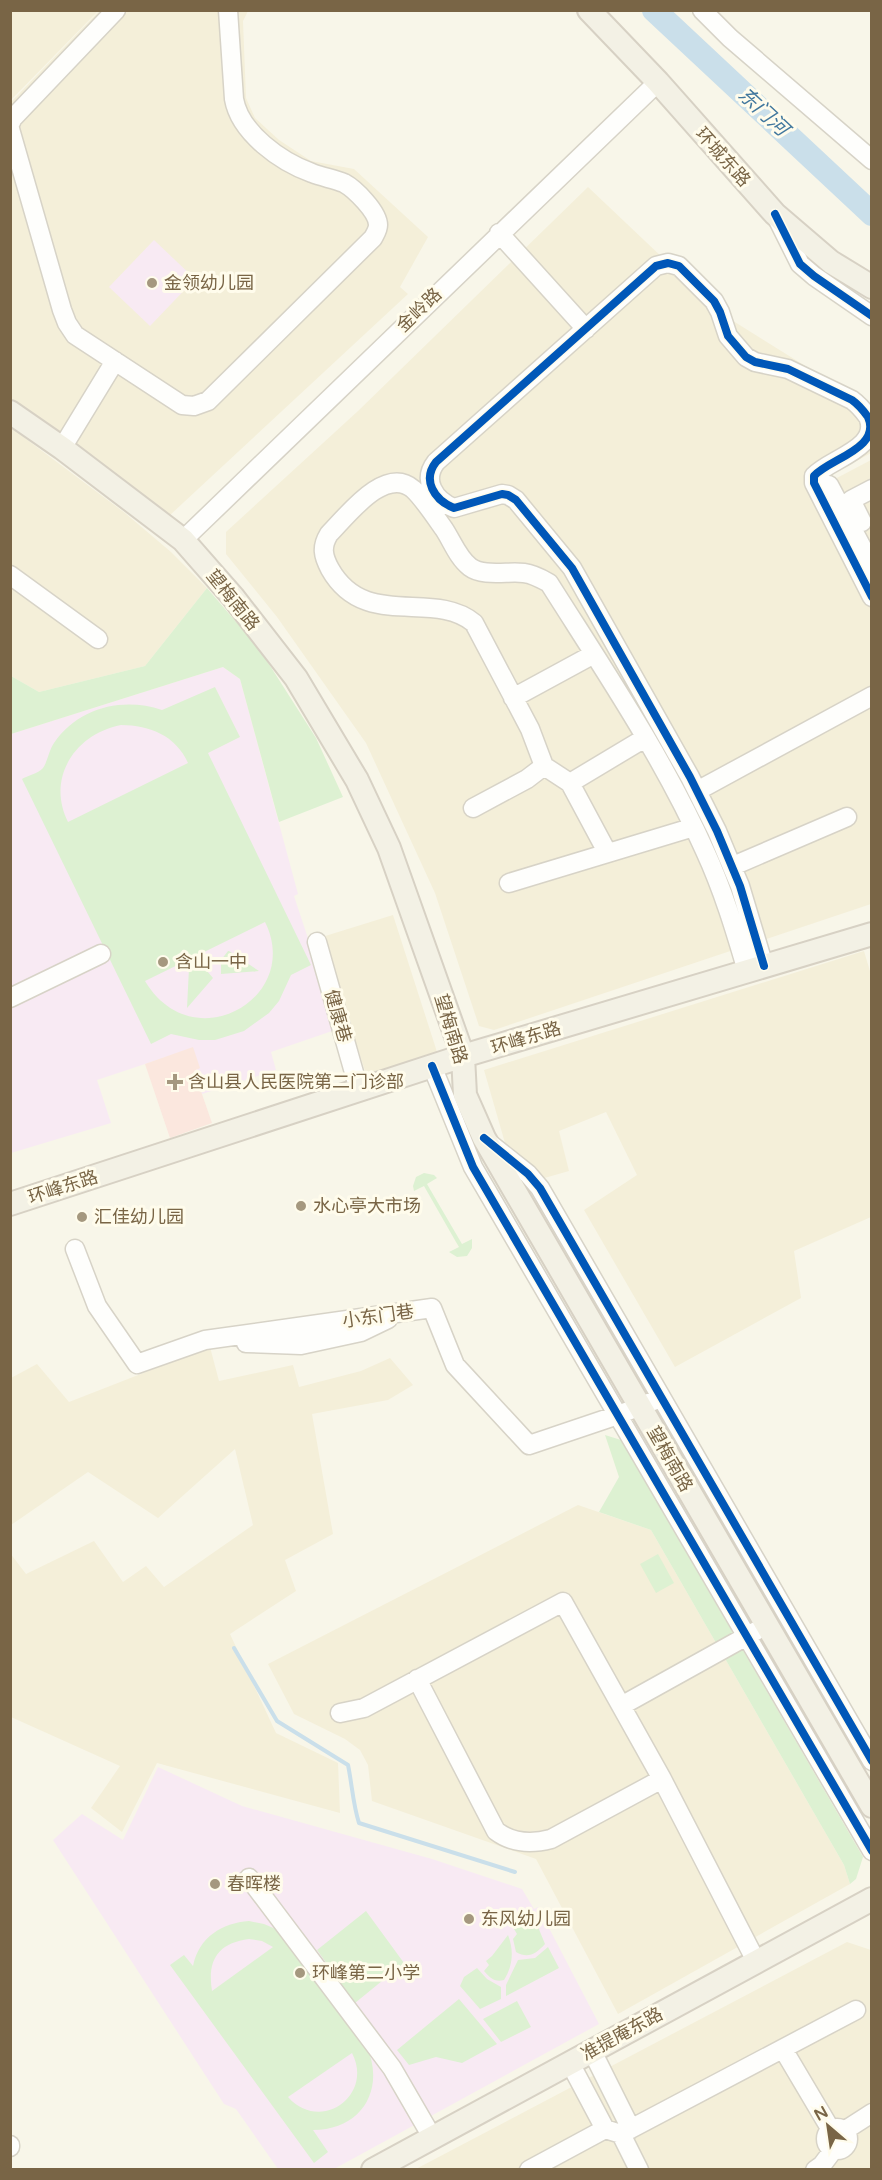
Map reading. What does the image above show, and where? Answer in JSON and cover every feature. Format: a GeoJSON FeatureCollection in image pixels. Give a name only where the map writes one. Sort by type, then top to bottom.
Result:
{"type":"FeatureCollection","features":[{"type":"Feature","properties":{"kind":"main road","name":"环城东路"},"geometry":{"type":"LineString","coordinates":[[590,10],[658,82],[775,214],[831,262],[872,287]]}},
{"type":"Feature","properties":{"kind":"main road","name":"望梅南路"},"geometry":{"type":"LineString","coordinates":[[10,412],[62,448],[183,540],[233,597],[296,678],[357,780],[389,849],[463,1056],[465,1095],[484,1138],[872,1806]]}},
{"type":"Feature","properties":{"kind":"main road","name":"环峰东路"},"geometry":{"type":"LineString","coordinates":[[10,1204],[463,1056],[872,933]]}},
{"type":"Feature","properties":{"kind":"main road","name":"望梅南路"},"geometry":{"type":"LineString","coordinates":[[862,1767],[872,1806]]}},
{"type":"Feature","properties":{"kind":"main road","name":"准提庵东路"},"geometry":{"type":"LineString","coordinates":[[373,2169],[872,1899]]}},
{"type":"Feature","properties":{"kind":"street"},"geometry":{"type":"LineString","coordinates":[[116,10],[13,118],[11,130],[15,161],[67,323],[75,335],[182,405],[194,406],[208,401],[373,238],[378,227],[376,215],[369,205],[345,184],[310,173],[285,160],[261,141],[243,121],[236,110],[234,99],[228,10]]}},
{"type":"Feature","properties":{"kind":"street"},"geometry":{"type":"LineString","coordinates":[[702,10],[730,38],[872,160]]}},
{"type":"Feature","properties":{"kind":"street","name":"金岭路"},"geometry":{"type":"LineString","coordinates":[[183,540],[658,82]]}},
{"type":"Feature","properties":{"kind":"street"},"geometry":{"type":"LineString","coordinates":[[775,214],[800,264],[872,315]]}},
{"type":"Feature","properties":{"kind":"street"},"geometry":{"type":"LineString","coordinates":[[500,233],[586,328]]}},
{"type":"Feature","properties":{"kind":"street"},"geometry":{"type":"LineString","coordinates":[[755,968],[733,867],[697,791],[572,568],[516,500],[502,494],[462,508],[448,506],[429,483],[430,470],[436,462],[656,266],[668,263],[679,266],[714,301],[728,336],[746,357],[755,362],[788,369],[861,407],[871,423],[871,435],[857,450],[819,470],[814,476],[814,483],[872,597]]}},
{"type":"Feature","properties":{"kind":"street"},"geometry":{"type":"LineString","coordinates":[[62,448],[115,361]]}},
{"type":"Feature","properties":{"kind":"street"},"geometry":{"type":"LineString","coordinates":[[607,852],[570,783],[544,766],[530,729],[474,623],[465,615],[450,611],[372,604],[353,594],[340,583],[332,572],[323,550],[328,534],[376,489],[392,482],[403,483],[413,489],[442,526],[464,562],[472,569],[487,572],[525,573],[549,584],[679,796],[755,968]]}},
{"type":"Feature","properties":{"kind":"street"},"geometry":{"type":"LineString","coordinates":[[829,484],[872,566]]}},
{"type":"Feature","properties":{"kind":"street"},"geometry":{"type":"LineString","coordinates":[[872,489],[851,500],[872,539]]}},
{"type":"Feature","properties":{"kind":"street"},"geometry":{"type":"LineString","coordinates":[[10,575],[98,639]]}},
{"type":"Feature","properties":{"kind":"street"},"geometry":{"type":"LineString","coordinates":[[513,698],[594,654]]}},
{"type":"Feature","properties":{"kind":"street"},"geometry":{"type":"LineString","coordinates":[[697,791],[872,696]]}},
{"type":"Feature","properties":{"kind":"street"},"geometry":{"type":"LineString","coordinates":[[570,783],[645,738]]}},
{"type":"Feature","properties":{"kind":"street"},"geometry":{"type":"LineString","coordinates":[[473,808],[527,779],[544,766]]}},
{"type":"Feature","properties":{"kind":"street"},"geometry":{"type":"LineString","coordinates":[[733,867],[847,817]]}},
{"type":"Feature","properties":{"kind":"street"},"geometry":{"type":"LineString","coordinates":[[509,883],[694,826]]}},
{"type":"Feature","properties":{"kind":"street","name":"健康巷"},"geometry":{"type":"LineString","coordinates":[[317,942],[359,1090]]}},
{"type":"Feature","properties":{"kind":"street"},"geometry":{"type":"LineString","coordinates":[[10,998],[101,954]]}},
{"type":"Feature","properties":{"kind":"street"},"geometry":{"type":"LineString","coordinates":[[432,1066],[470,1161],[872,1851]]}},
{"type":"Feature","properties":{"kind":"street"},"geometry":{"type":"LineString","coordinates":[[484,1138],[528,1174],[540,1188],[661,1398],[862,1767]]}},
{"type":"Feature","properties":{"kind":"street","name":"小东门巷"},"geometry":{"type":"LineString","coordinates":[[75,1249],[97,1306],[137,1364],[205,1340],[432,1308],[455,1365],[529,1445],[618,1415]]}},
{"type":"Feature","properties":{"kind":"street"},"geometry":{"type":"LineString","coordinates":[[618,1415],[661,1398]]}},
{"type":"Feature","properties":{"kind":"street"},"geometry":{"type":"LineString","coordinates":[[340,1713],[364,1708],[563,1602],[662,1779],[756,1961]]}},
{"type":"Feature","properties":{"kind":"street"},"geometry":{"type":"LineString","coordinates":[[621,1706],[767,1625]]}},
{"type":"Feature","properties":{"kind":"street"},"geometry":{"type":"LineString","coordinates":[[417,1679],[496,1831],[504,1837],[538,1843],[551,1839],[662,1779]]}},
{"type":"Feature","properties":{"kind":"street"},"geometry":{"type":"LineString","coordinates":[[249,1878],[392,2068],[432,2137]]}},
{"type":"Feature","properties":{"kind":"street"},"geometry":{"type":"LineString","coordinates":[[529,2169],[619,2131],[856,2010]]}},
{"type":"Feature","properties":{"kind":"street"},"geometry":{"type":"LineString","coordinates":[[783,2049],[838,2131],[848,2137],[847,2144],[842,2149],[834,2149],[822,2165],[815,2169]]}},
{"type":"Feature","properties":{"kind":"street"},"geometry":{"type":"LineString","coordinates":[[592,2051],[619,2131]]}},
{"type":"Feature","properties":{"kind":"street"},"geometry":{"type":"LineString","coordinates":[[570,2062],[619,2131],[639,2169]]}},
{"type":"Feature","properties":{"kind":"street"},"geometry":{"type":"LineString","coordinates":[[838,2131],[872,2114]]}},
{"type":"Feature","properties":{"kind":"shaded area"},"geometry":{"type":"Polygon","coordinates":[[[11,10],[98,11],[12,99],[10,98],[11,10]]]}},
{"type":"Feature","properties":{"kind":"shaded area"},"geometry":{"type":"Polygon","coordinates":[[[99,11],[248,11],[243,21],[246,98],[255,118],[279,140],[311,161],[354,169],[428,237],[400,287],[408,294],[169,516],[11,403],[10,100],[12,101],[99,11]]]}},
{"type":"Feature","properties":{"kind":"shaded area"},"geometry":{"type":"Polygon","coordinates":[[[588,187],[722,314],[871,407],[871,453],[820,481],[871,580],[871,904],[494,1030],[479,1026],[435,893],[366,743],[277,617],[226,554],[226,532],[358,411],[588,187]]]}},
{"type":"Feature","properties":{"kind":"shaded area","name":"金领幼儿园"},"geometry":{"type":"Polygon","coordinates":[[[154,240],[195,279],[150,326],[109,287],[154,240]]]}},
{"type":"Feature","properties":{"kind":"shaded area"},"geometry":{"type":"Polygon","coordinates":[[[10,427],[125,513],[171,552],[207,588],[145,666],[39,692],[11,676],[10,427]]]}},
{"type":"Feature","properties":{"kind":"shaded area"},"geometry":{"type":"Polygon","coordinates":[[[871,460],[871,552],[833,480],[871,460]]]}},
{"type":"Feature","properties":{"kind":"shaded area","name":"含山一中"},"geometry":{"type":"Polygon","coordinates":[[[223,667],[240,679],[298,894],[294,896],[338,1029],[271,1052],[276,1070],[202,1094],[194,1070],[193,1048],[97,1080],[111,1123],[11,1153],[11,734],[223,667]]]}},
{"type":"Feature","properties":{"kind":"shaded area"},"geometry":{"type":"Polygon","coordinates":[[[393,915],[438,1055],[367,1077],[322,937],[393,915]]]}},
{"type":"Feature","properties":{"kind":"shaded area"},"geometry":{"type":"Polygon","coordinates":[[[864,951],[872,978],[871,1217],[794,1251],[801,1298],[675,1367],[584,1210],[637,1175],[606,1112],[559,1131],[569,1171],[527,1183],[507,1150],[484,1070],[864,951]]]}},
{"type":"Feature","properties":{"kind":"shaded area","name":"含山县人民医院第二门诊部"},"geometry":{"type":"Polygon","coordinates":[[[193,1047],[200,1068],[194,1071],[212,1123],[170,1138],[145,1064],[193,1047]]]}},
{"type":"Feature","properties":{"kind":"shaded area"},"geometry":{"type":"Polygon","coordinates":[[[210,1347],[219,1381],[293,1365],[299,1387],[361,1371],[390,1358],[413,1385],[388,1400],[312,1414],[333,1534],[285,1560],[296,1591],[230,1634],[276,1733],[338,1763],[340,1813],[157,1763],[122,1832],[91,1808],[120,1766],[11,1717],[10,1553],[26,1574],[94,1541],[123,1582],[146,1566],[164,1587],[253,1525],[235,1449],[158,1518],[88,1472],[11,1525],[11,1378],[37,1364],[69,1402],[210,1347]]]}},
{"type":"Feature","properties":{"kind":"shaded area"},"geometry":{"type":"Polygon","coordinates":[[[578,1505],[651,1530],[844,1865],[850,1884],[618,2014],[536,1859],[372,1801],[368,1765],[360,1750],[345,1739],[294,1714],[268,1664],[578,1505]]]}},
{"type":"Feature","properties":{"kind":"shaded area","name":"环峰第二小学"},"geometry":{"type":"Polygon","coordinates":[[[158,1767],[242,1806],[432,1859],[522,1889],[534,1909],[538,1907],[599,2024],[334,2169],[278,2169],[236,2109],[224,2104],[53,1840],[82,1814],[123,1840],[158,1767]]]}},
{"type":"Feature","properties":{"kind":"shaded area"},"geometry":{"type":"Polygon","coordinates":[[[847,1942],[871,1950],[871,2169],[414,2170],[847,1942]]]}},
{"type":"Feature","properties":{"kind":"green space"},"geometry":{"type":"Polygon","coordinates":[[[207,588],[260,650],[316,738],[343,797],[279,822],[240,679],[223,667],[11,734],[11,676],[39,692],[145,666],[207,588]]]}},
{"type":"Feature","properties":{"kind":"green space"},"geometry":{"type":"Polygon","coordinates":[[[215,687],[240,737],[208,753],[311,965],[291,975],[279,1001],[269,1013],[244,1031],[215,1040],[199,1040],[171,1034],[151,1044],[22,779],[43,768],[52,746],[64,731],[89,713],[117,705],[147,706],[162,710],[215,687]],[[121,725],[90,738],[69,760],[63,774],[61,790],[62,806],[68,822],[188,763],[177,746],[161,734],[142,727],[121,725]],[[265,922],[145,981],[165,1005],[189,1016],[214,1018],[237,1010],[256,995],[269,975],[273,950],[265,922]]]}},
{"type":"Feature","properties":{"kind":"green space"},"geometry":{"type":"Polygon","coordinates":[[[228,951],[259,971],[221,974],[221,960],[228,951]]]}},
{"type":"Feature","properties":{"kind":"green space"},"geometry":{"type":"Polygon","coordinates":[[[199,967],[213,978],[187,1008],[189,968],[199,967]]]}},
{"type":"Feature","properties":{"kind":"green space"},"geometry":{"type":"Polygon","coordinates":[[[424,1173],[437,1178],[427,1184],[462,1244],[472,1239],[472,1248],[467,1256],[457,1257],[449,1252],[459,1247],[424,1186],[414,1191],[416,1177],[424,1173]]]}},
{"type":"Feature","properties":{"kind":"green space"},"geometry":{"type":"Polygon","coordinates":[[[605,1435],[621,1440],[863,1857],[856,1879],[850,1884],[844,1865],[651,1530],[599,1512],[619,1477],[605,1435]]]}},
{"type":"Feature","properties":{"kind":"green space"},"geometry":{"type":"Polygon","coordinates":[[[658,1554],[674,1583],[656,1593],[640,1564],[658,1554]]]}},
{"type":"Feature","properties":{"kind":"green space"},"geometry":{"type":"Polygon","coordinates":[[[366,1911],[404,1963],[355,2003],[317,1950],[366,1911]]]}},
{"type":"Feature","properties":{"kind":"green space"},"geometry":{"type":"Polygon","coordinates":[[[526,1919],[536,1922],[545,1944],[535,1953],[524,1955],[516,1952],[513,1939],[517,1934],[514,1929],[526,1919]]]}},
{"type":"Feature","properties":{"kind":"green space"},"geometry":{"type":"Polygon","coordinates":[[[239,1922],[264,1924],[278,1930],[365,2043],[371,2059],[373,2075],[366,2103],[345,2123],[313,2130],[328,2152],[314,2163],[170,1965],[184,1955],[193,1966],[200,1947],[213,1933],[239,1922]],[[249,1939],[229,1944],[217,1955],[211,1970],[212,1991],[273,1947],[262,1941],[249,1939]],[[352,2053],[288,2097],[301,2107],[315,2112],[341,2105],[350,2095],[356,2083],[357,2068],[352,2053]]]}},
{"type":"Feature","properties":{"kind":"green space"},"geometry":{"type":"Polygon","coordinates":[[[508,1935],[512,1952],[511,1964],[504,1980],[495,1980],[484,1971],[489,1965],[486,1961],[508,1935]]]}},
{"type":"Feature","properties":{"kind":"green space"},"geometry":{"type":"Polygon","coordinates":[[[548,1947],[559,1968],[506,1996],[506,1985],[518,1960],[535,1958],[548,1947]]]}},
{"type":"Feature","properties":{"kind":"green space"},"geometry":{"type":"Polygon","coordinates":[[[477,1968],[487,1979],[501,1987],[501,1999],[480,2009],[460,1986],[464,1977],[477,1968]]]}},
{"type":"Feature","properties":{"kind":"green space"},"geometry":{"type":"Polygon","coordinates":[[[459,1999],[497,2044],[462,2063],[436,2057],[409,2065],[397,2050],[459,1999]]]}},
{"type":"Feature","properties":{"kind":"green space"},"geometry":{"type":"Polygon","coordinates":[[[517,2001],[531,2027],[501,2042],[483,2019],[517,2001]]]}},
{"type":"Feature","properties":{"kind":"waterway","name":"东门河"},"geometry":{"type":"LineString","coordinates":[[654,10],[872,214]]}},
{"type":"Feature","properties":{"kind":"waterway"},"geometry":{"type":"LineString","coordinates":[[234,1648],[277,1721],[348,1765],[359,1823],[515,1872]]}},
{"type":"Feature","properties":{"kind":"cycle path"},"geometry":{"type":"LineString","coordinates":[[775,214],[800,264],[872,316]]}},
{"type":"Feature","properties":{"kind":"cycle path"},"geometry":{"type":"LineString","coordinates":[[764,966],[740,886],[717,831],[690,777],[572,568],[516,500],[502,494],[454,508],[441,500],[432,489],[430,482],[432,469],[436,462],[656,266],[668,263],[679,266],[714,301],[728,336],[746,357],[755,362],[788,369],[852,400],[868,417],[870,428],[868,437],[852,452],[821,470],[814,476],[814,483],[872,597]]}},
{"type":"Feature","properties":{"kind":"cycle path"},"geometry":{"type":"LineString","coordinates":[[432,1066],[473,1167],[872,1851]]}},
{"type":"Feature","properties":{"kind":"cycle path"},"geometry":{"type":"LineString","coordinates":[[484,1138],[528,1174],[540,1188],[872,1761]]}},
{"type":"Feature","properties":{"kind":"place","name":"金领幼儿园"},"geometry":{"type":"Point","coordinates":[152,283]}},
{"type":"Feature","properties":{"kind":"place","name":"含山一中"},"geometry":{"type":"Point","coordinates":[163,962]}},
{"type":"Feature","properties":{"kind":"place","name":"含山县人民医院第二门诊部"},"geometry":{"type":"Point","coordinates":[175,1082]}},
{"type":"Feature","properties":{"kind":"place","name":"水心亭大市场"},"geometry":{"type":"Point","coordinates":[301,1206]}},
{"type":"Feature","properties":{"kind":"place","name":"汇佳幼儿园"},"geometry":{"type":"Point","coordinates":[82,1217]}},
{"type":"Feature","properties":{"kind":"place","name":"春晖楼"},"geometry":{"type":"Point","coordinates":[215,1884]}},
{"type":"Feature","properties":{"kind":"place","name":"东风幼儿园"},"geometry":{"type":"Point","coordinates":[469,1919]}},
{"type":"Feature","properties":{"kind":"place","name":"环峰第二小学"},"geometry":{"type":"Point","coordinates":[300,1973]}}]}
